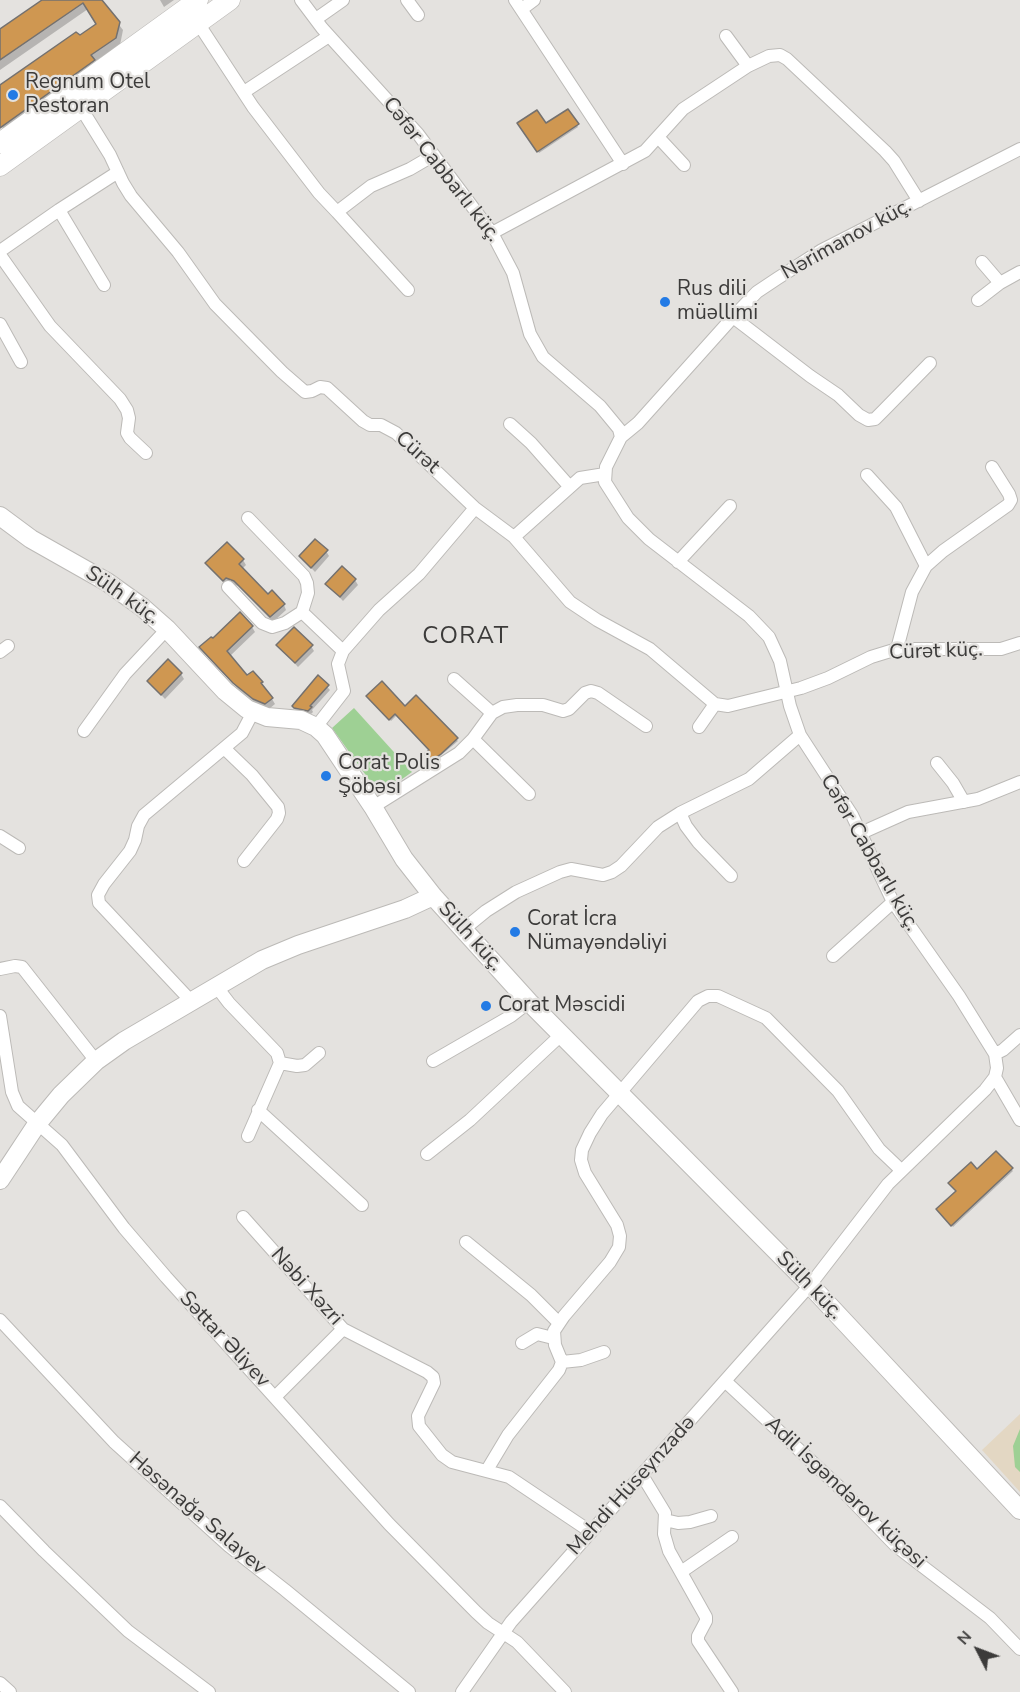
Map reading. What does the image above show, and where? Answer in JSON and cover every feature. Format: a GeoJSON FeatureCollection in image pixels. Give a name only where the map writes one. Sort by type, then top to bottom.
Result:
{"type":"FeatureCollection","features":[{"type":"Feature","properties":{"kind":"main road"},"geometry":{"type":"LineString","coordinates":[[0,143],[198,0]]}},
{"type":"Feature","properties":{"kind":"main road"},"geometry":{"type":"LineString","coordinates":[[0,166],[230,0]]}},
{"type":"Feature","properties":{"kind":"street","name":"Cəfər Cabbarlı küç."},"geometry":{"type":"LineString","coordinates":[[301,0],[329,36],[405,119],[492,233],[518,286],[535,346],[551,365],[600,406],[614,422],[621,437]]}},
{"type":"Feature","properties":{"kind":"street"},"geometry":{"type":"LineString","coordinates":[[316,19],[343,0]]}},
{"type":"Feature","properties":{"kind":"street"},"geometry":{"type":"LineString","coordinates":[[407,0],[418,15]]}},
{"type":"Feature","properties":{"kind":"street"},"geometry":{"type":"LineString","coordinates":[[534,0],[519,4],[623,164]]}},
{"type":"Feature","properties":{"kind":"street"},"geometry":{"type":"LineString","coordinates":[[198,23],[244,92],[319,193],[408,290]]}},
{"type":"Feature","properties":{"kind":"street"},"geometry":{"type":"LineString","coordinates":[[244,92],[329,36]]}},
{"type":"Feature","properties":{"kind":"street"},"geometry":{"type":"LineString","coordinates":[[726,36],[748,66]]}},
{"type":"Feature","properties":{"kind":"street"},"geometry":{"type":"LineString","coordinates":[[492,233],[645,151],[683,109],[748,66],[769,56],[780,55],[885,151],[894,161],[919,201]]}},
{"type":"Feature","properties":{"kind":"street","name":"Cürət"},"geometry":{"type":"LineString","coordinates":[[81,108],[110,155],[131,196],[178,252],[210,298],[282,372],[305,392],[320,387],[327,388],[363,421],[389,428],[418,452],[475,508],[514,537],[570,602],[597,620],[650,649],[715,704]]}},
{"type":"Feature","properties":{"kind":"street"},"geometry":{"type":"LineString","coordinates":[[658,137],[684,165]]}},
{"type":"Feature","properties":{"kind":"street","name":"Nərimanov küç."},"geometry":{"type":"LineString","coordinates":[[621,437],[638,423],[757,292],[797,265],[1020,149]]}},
{"type":"Feature","properties":{"kind":"street"},"geometry":{"type":"LineString","coordinates":[[337,212],[371,186],[410,169],[434,155]]}},
{"type":"Feature","properties":{"kind":"street"},"geometry":{"type":"LineString","coordinates":[[118,172],[59,210],[0,253],[50,326],[125,405],[129,418],[127,433],[146,453]]}},
{"type":"Feature","properties":{"kind":"street"},"geometry":{"type":"LineString","coordinates":[[59,210],[105,285]]}},
{"type":"Feature","properties":{"kind":"street"},"geometry":{"type":"LineString","coordinates":[[982,262],[1000,283]]}},
{"type":"Feature","properties":{"kind":"street"},"geometry":{"type":"LineString","coordinates":[[978,300],[1000,283],[1020,272]]}},
{"type":"Feature","properties":{"kind":"street"},"geometry":{"type":"LineString","coordinates":[[733,317],[810,376],[838,394],[859,415],[868,420],[874,419],[884,410],[930,363]]}},
{"type":"Feature","properties":{"kind":"street"},"geometry":{"type":"LineString","coordinates":[[0,324],[21,362]]}},
{"type":"Feature","properties":{"kind":"street"},"geometry":{"type":"LineString","coordinates":[[510,424],[531,443],[569,486]]}},
{"type":"Feature","properties":{"kind":"street"},"geometry":{"type":"LineString","coordinates":[[514,537],[569,486],[587,475],[605,474],[606,467],[621,437]]}},
{"type":"Feature","properties":{"kind":"street"},"geometry":{"type":"LineString","coordinates":[[897,649],[912,592],[926,566],[1008,505],[1011,500],[992,467]]}},
{"type":"Feature","properties":{"kind":"street","name":"Cəfər Cabbarlı küç."},"geometry":{"type":"LineString","coordinates":[[605,474],[605,482],[609,490],[628,518],[649,539],[749,616],[769,637],[780,661],[786,692],[800,735],[845,802],[893,902],[959,996],[995,1054],[996,1077],[1020,1120]]}},
{"type":"Feature","properties":{"kind":"street"},"geometry":{"type":"LineString","coordinates":[[867,475],[896,507],[926,566]]}},
{"type":"Feature","properties":{"kind":"street"},"geometry":{"type":"LineString","coordinates":[[678,562],[730,506]]}},
{"type":"Feature","properties":{"kind":"street"},"geometry":{"type":"LineString","coordinates":[[316,727],[344,691],[338,664],[343,651],[379,610],[419,574],[475,508]]}},
{"type":"Feature","properties":{"kind":"street","name":"Sülh küç."},"geometry":{"type":"LineString","coordinates":[[0,516],[32,539],[118,590],[167,629],[225,691],[253,712],[267,717],[301,720],[316,727],[333,745],[404,859],[433,896],[529,1002],[810,1285],[1020,1510]]}},
{"type":"Feature","properties":{"kind":"street"},"geometry":{"type":"LineString","coordinates":[[228,587],[262,623],[272,627],[285,623],[302,612],[308,593],[304,576],[248,518]]}},
{"type":"Feature","properties":{"kind":"street"},"geometry":{"type":"LineString","coordinates":[[302,612],[343,651]]}},
{"type":"Feature","properties":{"kind":"street"},"geometry":{"type":"LineString","coordinates":[[84,731],[125,674],[167,629]]}},
{"type":"Feature","properties":{"kind":"street","name":"Cürət küç."},"geometry":{"type":"LineString","coordinates":[[786,692],[828,678],[871,657],[897,649],[1001,649],[1020,643]]}},
{"type":"Feature","properties":{"kind":"street"},"geometry":{"type":"LineString","coordinates":[[454,679],[492,714]]}},
{"type":"Feature","properties":{"kind":"street"},"geometry":{"type":"LineString","coordinates":[[373,807],[446,764],[473,739],[492,714],[503,707],[543,705],[563,711],[569,709],[585,693],[591,691],[598,693],[645,726]]}},
{"type":"Feature","properties":{"kind":"street"},"geometry":{"type":"LineString","coordinates":[[699,727],[715,704],[729,706],[786,692]]}},
{"type":"Feature","properties":{"kind":"street"},"geometry":{"type":"LineString","coordinates":[[191,1001],[99,903],[98,896],[104,884],[130,851],[144,814],[225,749],[242,733],[253,712]]}},
{"type":"Feature","properties":{"kind":"street"},"geometry":{"type":"LineString","coordinates":[[464,929],[516,892],[560,872],[571,869],[603,875],[612,872],[621,866],[658,827],[680,813],[749,779],[800,735]]}},
{"type":"Feature","properties":{"kind":"street"},"geometry":{"type":"LineString","coordinates":[[473,739],[529,794]]}},
{"type":"Feature","properties":{"kind":"street"},"geometry":{"type":"LineString","coordinates":[[225,749],[252,775],[278,807],[277,819],[244,861]]}},
{"type":"Feature","properties":{"kind":"street"},"geometry":{"type":"LineString","coordinates":[[938,763],[964,802]]}},
{"type":"Feature","properties":{"kind":"street"},"geometry":{"type":"LineString","coordinates":[[861,833],[908,812],[964,802],[992,794],[1020,782]]}},
{"type":"Feature","properties":{"kind":"street"},"geometry":{"type":"LineString","coordinates":[[680,813],[698,842],[731,876]]}},
{"type":"Feature","properties":{"kind":"street"},"geometry":{"type":"LineString","coordinates":[[0,836],[19,848]]}},
{"type":"Feature","properties":{"kind":"street"},"geometry":{"type":"LineString","coordinates":[[0,1180],[37,1124],[61,1095],[96,1061],[124,1041],[216,986],[282,951],[405,909],[433,896]]}},
{"type":"Feature","properties":{"kind":"street"},"geometry":{"type":"LineString","coordinates":[[833,956],[893,902]]}},
{"type":"Feature","properties":{"kind":"street"},"geometry":{"type":"LineString","coordinates":[[0,969],[22,967],[96,1061]]}},
{"type":"Feature","properties":{"kind":"street"},"geometry":{"type":"LineString","coordinates":[[216,986],[229,1003],[278,1053],[280,1063],[276,1075],[258,1110],[249,1136]]}},
{"type":"Feature","properties":{"kind":"street"},"geometry":{"type":"LineString","coordinates":[[487,1470],[502,1443],[559,1370],[562,1362],[553,1338],[554,1330],[610,1262],[619,1247],[620,1236],[617,1225],[585,1173],[581,1160],[582,1150],[602,1114],[698,1001],[708,996],[718,996],[766,1018],[838,1091],[875,1143],[901,1170]]}},
{"type":"Feature","properties":{"kind":"street"},"geometry":{"type":"LineString","coordinates":[[433,1061],[511,1016],[529,1002]]}},
{"type":"Feature","properties":{"kind":"street","name":"Səttar Əliyev"},"geometry":{"type":"LineString","coordinates":[[0,1016],[14,1099],[23,1112],[62,1145],[124,1228],[159,1269],[276,1396],[389,1524],[476,1612],[517,1642],[565,1692]]}},
{"type":"Feature","properties":{"kind":"street"},"geometry":{"type":"LineString","coordinates":[[427,1154],[470,1120],[561,1035]]}},
{"type":"Feature","properties":{"kind":"street"},"geometry":{"type":"LineString","coordinates":[[995,1054],[1020,1035]]}},
{"type":"Feature","properties":{"kind":"street"},"geometry":{"type":"LineString","coordinates":[[280,1063],[305,1065],[319,1053]]}},
{"type":"Feature","properties":{"kind":"street","name":"Mehdi Hüseynzadə"},"geometry":{"type":"LineString","coordinates":[[462,1692],[502,1633],[810,1285],[874,1201],[901,1170],[996,1077]]}},
{"type":"Feature","properties":{"kind":"street"},"geometry":{"type":"LineString","coordinates":[[258,1110],[362,1205]]}},
{"type":"Feature","properties":{"kind":"street","name":"Nəbi Xəzri"},"geometry":{"type":"LineString","coordinates":[[243,1218],[343,1329],[433,1377],[434,1383],[418,1416],[420,1426],[442,1455],[452,1462],[509,1477],[591,1532]]}},
{"type":"Feature","properties":{"kind":"street"},"geometry":{"type":"LineString","coordinates":[[466,1242],[531,1295],[559,1323]]}},
{"type":"Feature","properties":{"kind":"street","name":"Həsənağa Salayev"},"geometry":{"type":"LineString","coordinates":[[0,1320],[114,1442],[229,1546],[409,1692]]}},
{"type":"Feature","properties":{"kind":"street"},"geometry":{"type":"LineString","coordinates":[[276,1396],[343,1329]]}},
{"type":"Feature","properties":{"kind":"street"},"geometry":{"type":"LineString","coordinates":[[522,1343],[537,1334],[553,1338]]}},
{"type":"Feature","properties":{"kind":"street"},"geometry":{"type":"LineString","coordinates":[[562,1362],[581,1360],[604,1352]]}},
{"type":"Feature","properties":{"kind":"street","name":"Adil İsgəndərov küçəsi"},"geometry":{"type":"LineString","coordinates":[[726,1382],[839,1487],[896,1546],[990,1618],[1020,1650]]}},
{"type":"Feature","properties":{"kind":"street"},"geometry":{"type":"LineString","coordinates":[[642,1475],[665,1513],[665,1541],[706,1617],[698,1641],[732,1692]]}},
{"type":"Feature","properties":{"kind":"street"},"geometry":{"type":"LineString","coordinates":[[0,1506],[128,1631],[209,1692]]}},
{"type":"Feature","properties":{"kind":"street"},"geometry":{"type":"LineString","coordinates":[[664,1520],[690,1522],[711,1516]]}},
{"type":"Feature","properties":{"kind":"street"},"geometry":{"type":"LineString","coordinates":[[681,1572],[732,1537]]}},
{"type":"Feature","properties":{"kind":"street"},"geometry":{"type":"LineString","coordinates":[[0,1683],[10,1692]]}},
{"type":"Feature","properties":{"kind":"shaded area"},"geometry":{"type":"Polygon","coordinates":[[[1020,1414],[1020,1492],[982,1450],[1020,1414]]]}},
{"type":"Feature","properties":{"kind":"green space"},"geometry":{"type":"Polygon","coordinates":[[[354,708],[412,772],[380,795],[332,728],[354,708]]]}},
{"type":"Feature","properties":{"kind":"green space"},"geometry":{"type":"Polygon","coordinates":[[[1020,1429],[1020,1472],[1015,1467],[1013,1446],[1020,1429]]]}},
{"type":"Feature","properties":{"kind":"building"},"geometry":{"type":"Polygon","coordinates":[[[42,0],[102,0],[120,22],[116,38],[91,55],[95,60],[0,128],[0,85],[76,32],[80,35],[96,24],[83,3],[0,60],[0,29],[42,0]]]}},
{"type":"Feature","properties":{"kind":"building"},"geometry":{"type":"Polygon","coordinates":[[[568,109],[579,124],[537,152],[517,123],[537,110],[546,123],[568,109]]]}},
{"type":"Feature","properties":{"kind":"building"},"geometry":{"type":"Polygon","coordinates":[[[315,539],[328,550],[311,568],[299,556],[315,539]]]}},
{"type":"Feature","properties":{"kind":"building"},"geometry":{"type":"Polygon","coordinates":[[[227,542],[244,559],[239,564],[268,594],[272,590],[285,604],[270,617],[234,581],[226,578],[223,581],[205,563],[227,542]]]}},
{"type":"Feature","properties":{"kind":"building"},"geometry":{"type":"Polygon","coordinates":[[[342,566],[356,579],[340,597],[325,584],[342,566]]]}},
{"type":"Feature","properties":{"kind":"building"},"geometry":{"type":"Polygon","coordinates":[[[240,612],[253,626],[227,651],[247,675],[253,671],[263,682],[261,683],[273,698],[265,704],[253,699],[233,683],[199,647],[211,637],[213,638],[240,612]]]}},
{"type":"Feature","properties":{"kind":"building"},"geometry":{"type":"Polygon","coordinates":[[[294,627],[313,645],[295,663],[276,645],[294,627]]]}},
{"type":"Feature","properties":{"kind":"building"},"geometry":{"type":"Polygon","coordinates":[[[168,659],[182,673],[161,695],[147,681],[168,659]]]}},
{"type":"Feature","properties":{"kind":"building"},"geometry":{"type":"Polygon","coordinates":[[[318,675],[329,685],[308,711],[294,708],[292,706],[318,675]]]}},
{"type":"Feature","properties":{"kind":"building"},"geometry":{"type":"Polygon","coordinates":[[[382,681],[405,706],[416,695],[458,738],[431,761],[424,754],[429,750],[395,714],[389,720],[366,696],[382,681]]]}},
{"type":"Feature","properties":{"kind":"building"},"geometry":{"type":"Polygon","coordinates":[[[996,1151],[1013,1168],[951,1226],[936,1209],[956,1191],[948,1183],[971,1162],[977,1169],[996,1151]]]}},
{"type":"Feature","properties":{"kind":"place","name":"Regnum Otel Restoran"},"geometry":{"type":"Point","coordinates":[13,95]}},
{"type":"Feature","properties":{"kind":"place","name":"Rus dili müəllimi"},"geometry":{"type":"Point","coordinates":[665,302]}},
{"type":"Feature","properties":{"kind":"place","name":"Corat Polis Şöbəsi"},"geometry":{"type":"Point","coordinates":[326,776]}},
{"type":"Feature","properties":{"kind":"place","name":"Corat İcra Nümayəndəliyi"},"geometry":{"type":"Point","coordinates":[515,932]}},
{"type":"Feature","properties":{"kind":"place","name":"Corat Məscidi"},"geometry":{"type":"Point","coordinates":[486,1006]}},
{"type":"Feature","properties":{"kind":"district","name":"CORAT"},"geometry":{"type":"Point","coordinates":[466,637]}}]}
